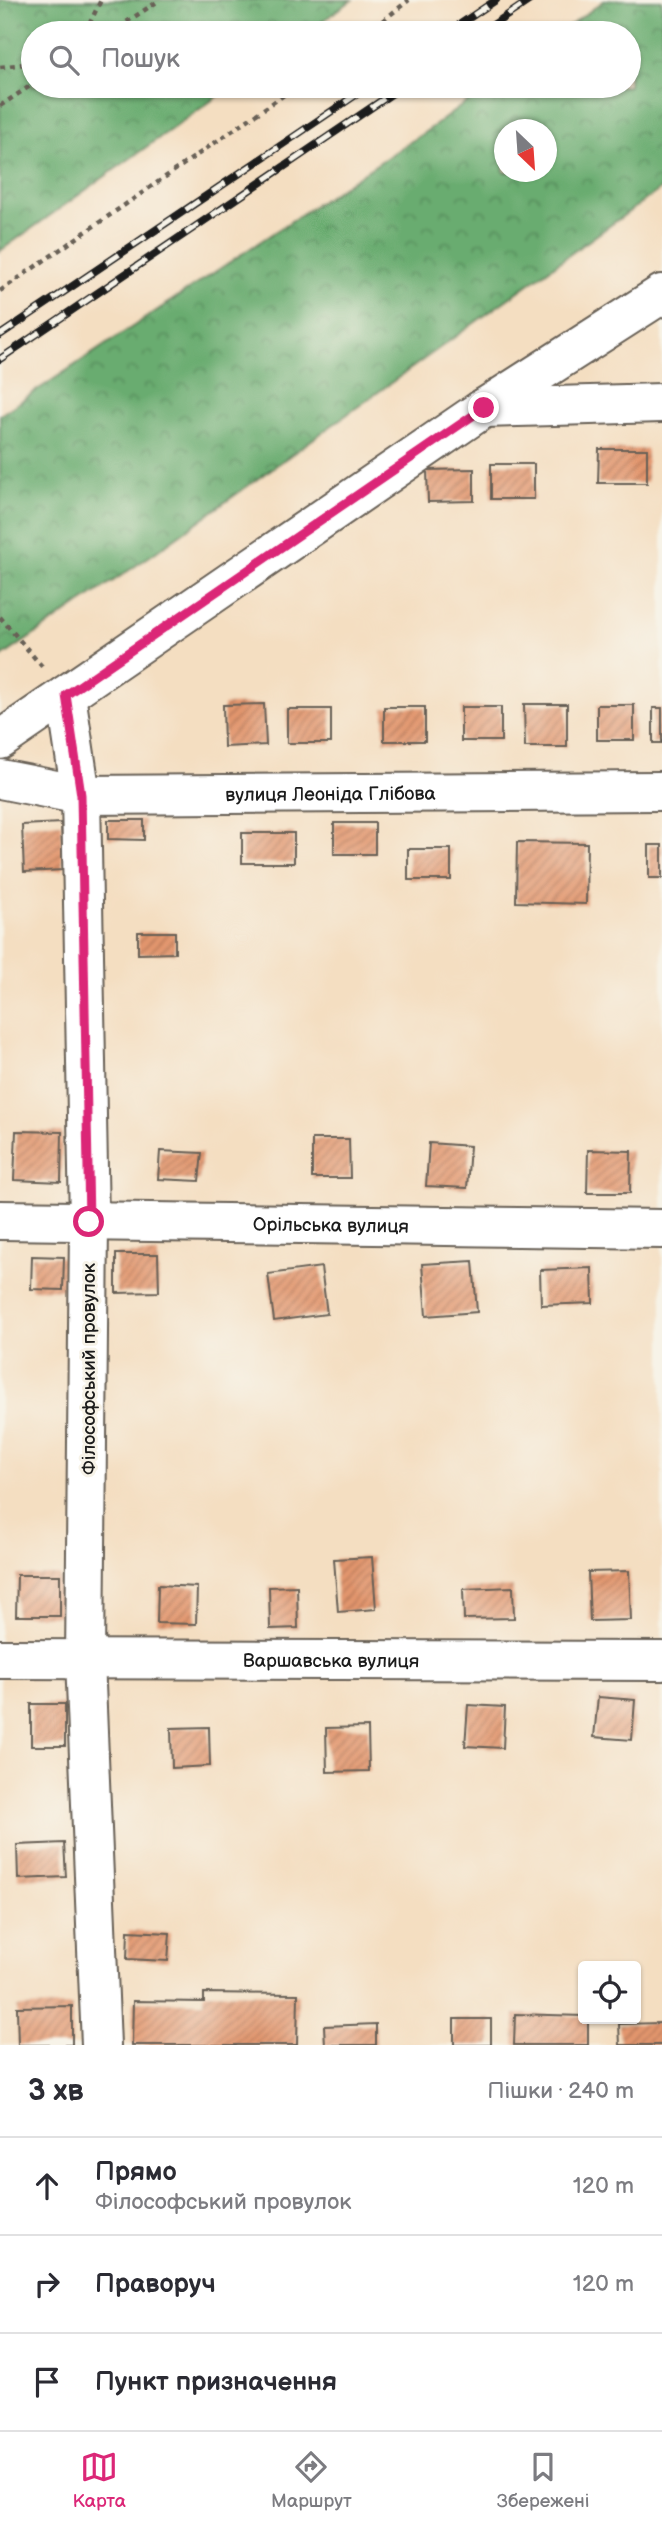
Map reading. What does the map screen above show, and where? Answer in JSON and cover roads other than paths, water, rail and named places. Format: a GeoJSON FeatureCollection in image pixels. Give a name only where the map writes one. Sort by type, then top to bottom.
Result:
{"type":"FeatureCollection","features":[{"type":"Feature","properties":{"kind":"street"},"geometry":{"type":"LineString","coordinates":[[0,740],[484,408],[662,294]]}},
{"type":"Feature","properties":{"kind":"street"},"geometry":{"type":"LineString","coordinates":[[484,408],[659,401]]}},
{"type":"Feature","properties":{"kind":"street","name":"Філософський провулок"},"geometry":{"type":"LineString","coordinates":[[66,695],[81,795],[89,1222],[85,1660],[101,2045]]}},
{"type":"Feature","properties":{"kind":"street","name":"вулиця Леоніда Глібова"},"geometry":{"type":"LineString","coordinates":[[0,779],[81,795],[662,790]]}},
{"type":"Feature","properties":{"kind":"street","name":"Орільська вулиця"},"geometry":{"type":"LineString","coordinates":[[0,1220],[662,1229]]}},
{"type":"Feature","properties":{"kind":"street","name":"Варшавська вулиця"},"geometry":{"type":"LineString","coordinates":[[0,1660],[662,1661]]}},
{"type":"Feature","properties":{"kind":"railway"},"geometry":{"type":"LineString","coordinates":[[465,21],[496,0]]}},
{"type":"Feature","properties":{"kind":"railway"},"geometry":{"type":"LineString","coordinates":[[499,21],[530,0]]}},
{"type":"Feature","properties":{"kind":"railway"},"geometry":{"type":"LineString","coordinates":[[0,335],[351,98]]}},
{"type":"Feature","properties":{"kind":"railway"},"geometry":{"type":"LineString","coordinates":[[0,359],[385,98]]}}]}
